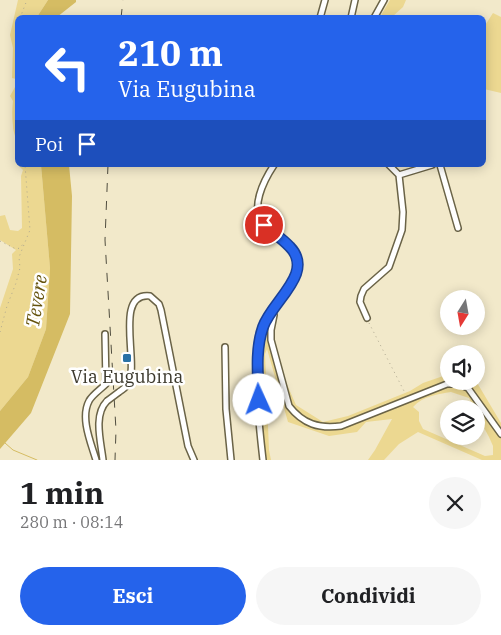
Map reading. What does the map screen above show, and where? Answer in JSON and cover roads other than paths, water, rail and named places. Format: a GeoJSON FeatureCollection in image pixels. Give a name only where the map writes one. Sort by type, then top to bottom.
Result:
{"type":"FeatureCollection","features":[{"type":"Feature","properties":{"kind":"street"},"geometry":{"type":"LineString","coordinates":[[321,15],[325,0]]}},
{"type":"Feature","properties":{"kind":"street"},"geometry":{"type":"LineString","coordinates":[[352,15],[355,0]]}},
{"type":"Feature","properties":{"kind":"street"},"geometry":{"type":"LineString","coordinates":[[376,15],[383,1]]}},
{"type":"Feature","properties":{"kind":"street"},"geometry":{"type":"LineString","coordinates":[[263,460],[257,352],[263,327],[271,310],[294,281],[299,262],[290,247],[264,225],[259,217],[258,206],[261,194],[273,167]]}},
{"type":"Feature","properties":{"kind":"street"},"geometry":{"type":"LineString","coordinates":[[367,318],[360,302],[361,296],[364,289],[389,267],[402,230],[403,212],[399,175],[391,167]]}},
{"type":"Feature","properties":{"kind":"street"},"geometry":{"type":"LineString","coordinates":[[399,175],[425,167]]}},
{"type":"Feature","properties":{"kind":"street"},"geometry":{"type":"LineString","coordinates":[[441,167],[458,228]]}},
{"type":"Feature","properties":{"kind":"street"},"geometry":{"type":"LineString","coordinates":[[103,460],[99,418],[101,408],[128,384],[131,374],[131,305],[136,298],[150,296],[159,304],[161,310],[188,446],[194,460]]}},
{"type":"Feature","properties":{"kind":"street"},"geometry":{"type":"LineString","coordinates":[[271,310],[274,313],[271,330],[272,340],[289,406],[305,422],[330,428],[341,426],[447,384],[459,384],[468,388],[501,434]]}},
{"type":"Feature","properties":{"kind":"street"},"geometry":{"type":"LineString","coordinates":[[96,460],[86,422],[86,410],[89,400],[106,384],[105,334]]}},
{"type":"Feature","properties":{"kind":"street"},"geometry":{"type":"LineString","coordinates":[[225,347],[226,408],[231,460]]}},
{"type":"Feature","properties":{"kind":"waterway"},"geometry":{"type":"LineString","coordinates":[[5,443],[13,450],[37,460]]}},
{"type":"Feature","properties":{"kind":"railway"},"geometry":{"type":"LineString","coordinates":[[121,15],[123,0]]}},
{"type":"Feature","properties":{"kind":"railway"},"geometry":{"type":"LineString","coordinates":[[108,167],[105,240],[116,430],[115,460]]}},
{"type":"Feature","properties":{"kind":"place","name":"Via Eugubina"},"geometry":{"type":"Point","coordinates":[127,358]}},
{"type":"Feature","properties":{"kind":"water label","name":"Tevere"},"geometry":{"type":"Point","coordinates":[36,301]}}]}
